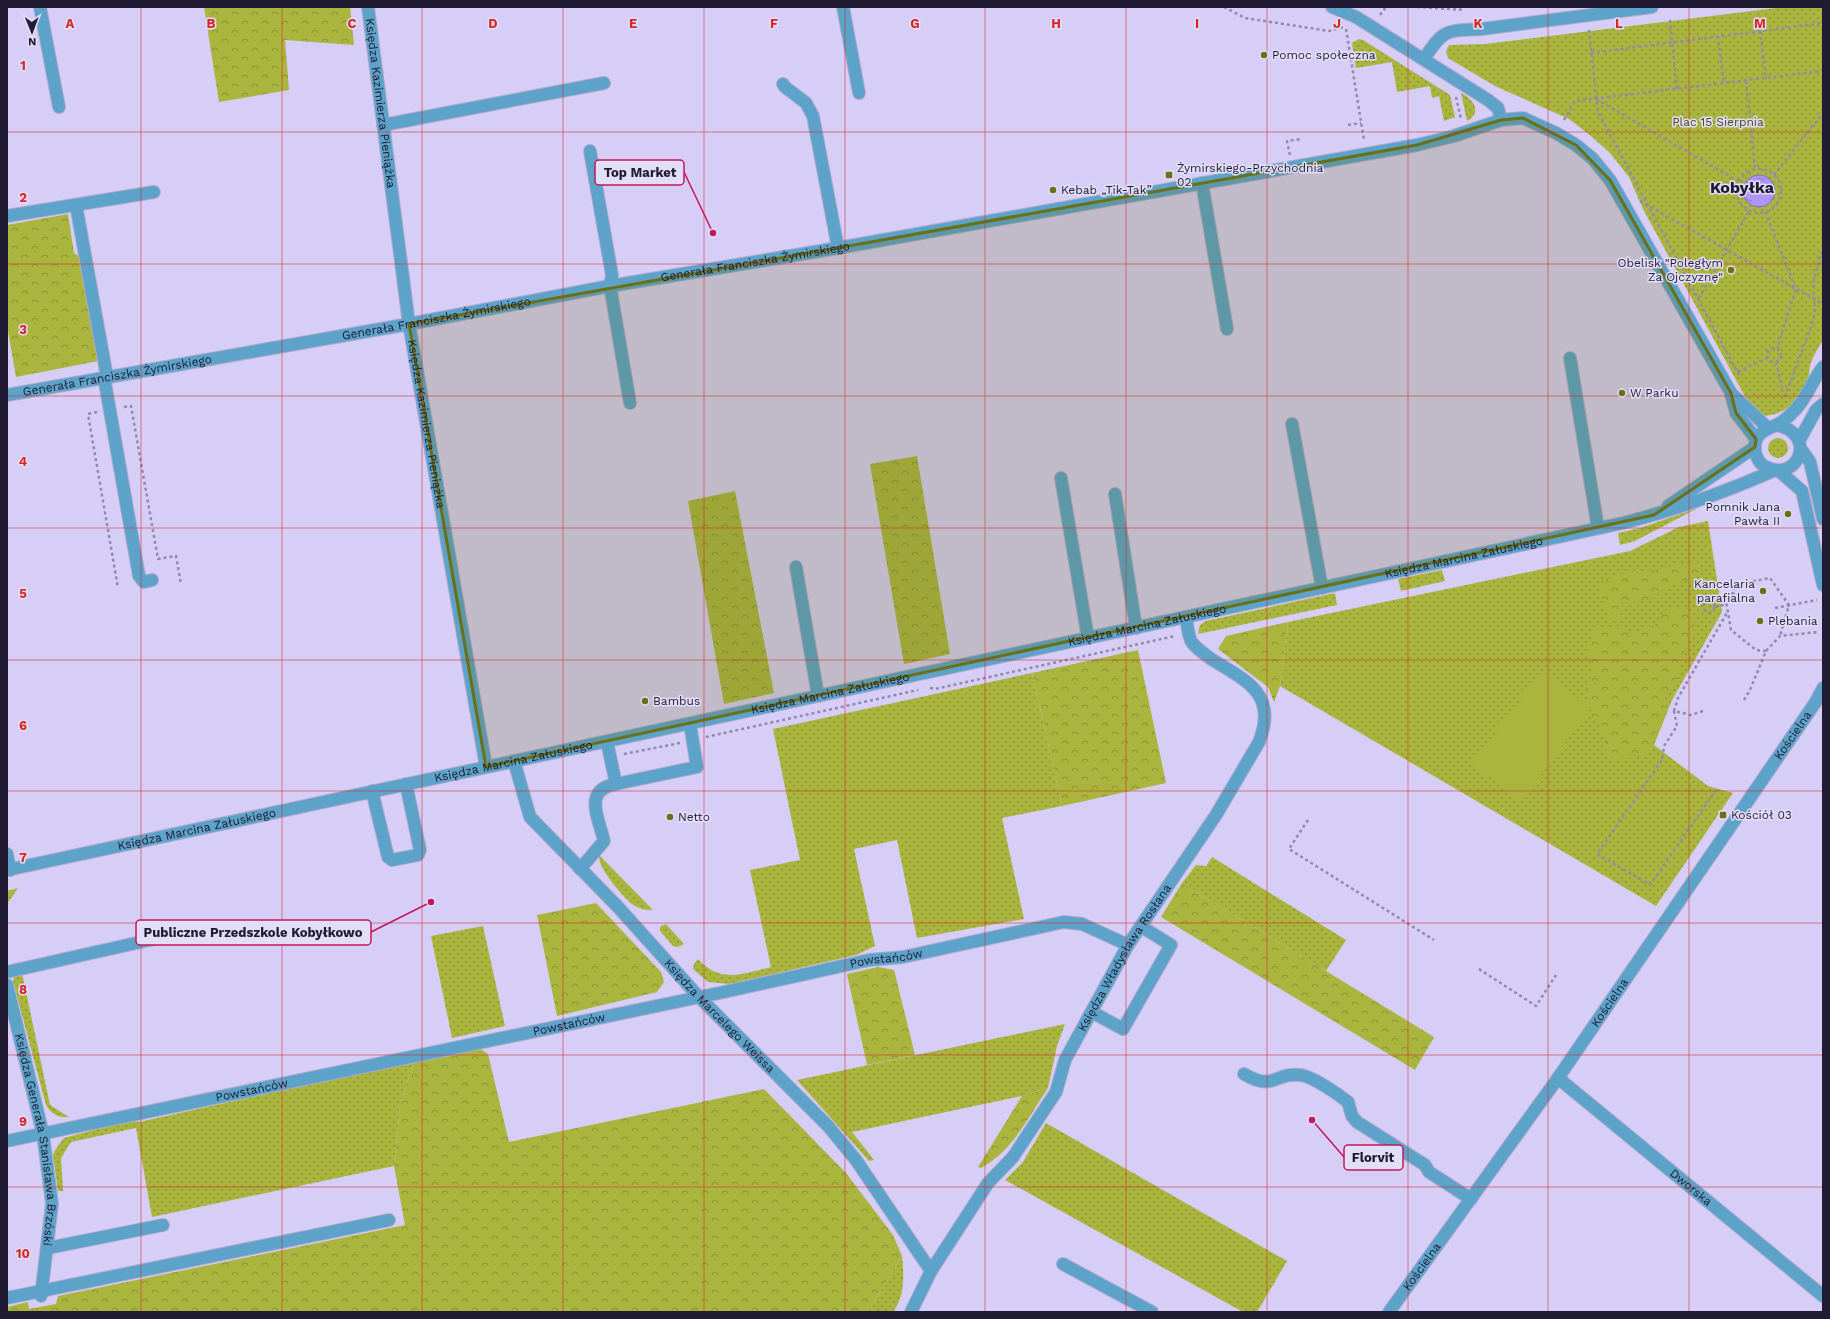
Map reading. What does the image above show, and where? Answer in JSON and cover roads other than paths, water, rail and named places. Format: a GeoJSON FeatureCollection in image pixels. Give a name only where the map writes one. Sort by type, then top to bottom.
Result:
{"type":"FeatureCollection","features":[{"type":"Feature","properties":{"kind":"street"},"geometry":{"type":"LineString","coordinates":[[40,7],[59,107]]}},
{"type":"Feature","properties":{"kind":"street","name":"Księdza Kazimierza Pieniążka"},"geometry":{"type":"LineString","coordinates":[[368,7],[409,324],[486,767]]}},
{"type":"Feature","properties":{"kind":"street"},"geometry":{"type":"LineString","coordinates":[[843,7],[859,92]]}},
{"type":"Feature","properties":{"kind":"street"},"geometry":{"type":"LineString","coordinates":[[1332,7],[1355,17],[1488,100],[1498,108],[1501,120]]}},
{"type":"Feature","properties":{"kind":"street"},"geometry":{"type":"LineString","coordinates":[[1424,59],[1433,45],[1446,32],[1652,7]]}},
{"type":"Feature","properties":{"kind":"street"},"geometry":{"type":"LineString","coordinates":[[383,125],[604,83]]}},
{"type":"Feature","properties":{"kind":"street"},"geometry":{"type":"LineString","coordinates":[[783,84],[785,88],[806,103],[813,116],[838,248]]}},
{"type":"Feature","properties":{"kind":"street","name":"Generała Franciszka Żymirskiego"},"geometry":{"type":"LineString","coordinates":[[7,395],[409,324],[610,286],[838,248],[1417,145],[1454,136],[1501,120],[1523,118],[1566,139],[1594,159],[1610,180],[1712,362],[1731,393]]}},
{"type":"Feature","properties":{"kind":"street"},"geometry":{"type":"LineString","coordinates":[[590,151],[612,275],[610,286],[630,403]]}},
{"type":"Feature","properties":{"kind":"street"},"geometry":{"type":"LineString","coordinates":[[1202,183],[1227,329]]}},
{"type":"Feature","properties":{"kind":"street"},"geometry":{"type":"LineString","coordinates":[[7,216],[154,192]]}},
{"type":"Feature","properties":{"kind":"street"},"geometry":{"type":"LineString","coordinates":[[76,205],[139,576],[144,582],[152,580]]}},
{"type":"Feature","properties":{"kind":"street"},"geometry":{"type":"LineString","coordinates":[[1570,358],[1598,528]]}},
{"type":"Feature","properties":{"kind":"street"},"geometry":{"type":"LineString","coordinates":[[1823,367],[1814,377],[1804,401],[1791,414],[1761,432],[1756,443],[1757,458],[1763,466],[1776,471],[1802,491],[1823,585]]}},
{"type":"Feature","properties":{"kind":"street"},"geometry":{"type":"LineString","coordinates":[[1731,393],[1772,426],[1786,427],[1794,433],[1810,462],[1823,519]]}},
{"type":"Feature","properties":{"kind":"street"},"geometry":{"type":"LineString","coordinates":[[1731,393],[1736,413],[1756,443]]}},
{"type":"Feature","properties":{"kind":"street"},"geometry":{"type":"LineString","coordinates":[[1776,471],[1787,469],[1794,464],[1799,457],[1800,445],[1816,410],[1823,404]]}},
{"type":"Feature","properties":{"kind":"street"},"geometry":{"type":"LineString","coordinates":[[1292,424],[1322,588]]}},
{"type":"Feature","properties":{"kind":"street","name":"Księdza Marcina Załuskiego"},"geometry":{"type":"LineString","coordinates":[[1654,515],[1756,443]]}},
{"type":"Feature","properties":{"kind":"street","name":"Księdza Marcina Załuskiego"},"geometry":{"type":"LineString","coordinates":[[9,870],[1598,528],[1654,515],[1733,488],[1776,471]]}},
{"type":"Feature","properties":{"kind":"street"},"geometry":{"type":"LineString","coordinates":[[1061,478],[1069,533],[1088,638]]}},
{"type":"Feature","properties":{"kind":"street"},"geometry":{"type":"LineString","coordinates":[[1115,494],[1136,628]]}},
{"type":"Feature","properties":{"kind":"street"},"geometry":{"type":"LineString","coordinates":[[796,567],[818,696]]}},
{"type":"Feature","properties":{"kind":"street","name":"Księdza Władysława Rosłana"},"geometry":{"type":"LineString","coordinates":[[911,1312],[931,1271],[988,1182],[1013,1157],[1056,1092],[1066,1060],[1128,945],[1142,927],[1216,815],[1264,732],[1265,710],[1262,698],[1247,681],[1202,653],[1191,641],[1186,617]]}},
{"type":"Feature","properties":{"kind":"street","name":"Kościelna"},"geometry":{"type":"LineString","coordinates":[[1390,1312],[1558,1078],[1811,709],[1823,688]]}},
{"type":"Feature","properties":{"kind":"street"},"geometry":{"type":"LineString","coordinates":[[580,868],[604,842],[594,800],[598,791],[606,786],[697,767],[690,724]]}},
{"type":"Feature","properties":{"kind":"street"},"geometry":{"type":"LineString","coordinates":[[607,742],[616,784]]}},
{"type":"Feature","properties":{"kind":"street","name":"Księdza Marcelego Weissa"},"geometry":{"type":"LineString","coordinates":[[514,761],[530,817],[618,907],[698,996],[828,1126],[856,1160],[931,1271]]}},
{"type":"Feature","properties":{"kind":"street"},"geometry":{"type":"LineString","coordinates":[[372,791],[388,857],[392,860],[418,855],[420,850],[406,784]]}},
{"type":"Feature","properties":{"kind":"street"},"geometry":{"type":"LineString","coordinates":[[7,854],[9,870]]}},
{"type":"Feature","properties":{"kind":"street","name":"Powstańców"},"geometry":{"type":"LineString","coordinates":[[7,1141],[869,960],[903,957],[1064,922],[1082,924],[1128,945]]}},
{"type":"Feature","properties":{"kind":"street"},"geometry":{"type":"LineString","coordinates":[[1092,1012],[1122,1030],[1171,945],[1142,927]]}},
{"type":"Feature","properties":{"kind":"street"},"geometry":{"type":"LineString","coordinates":[[7,972],[154,939]]}},
{"type":"Feature","properties":{"kind":"street","name":"Księdza Generała Stanisława Brzóski"},"geometry":{"type":"LineString","coordinates":[[7,985],[43,1134],[52,1204],[42,1293]]}},
{"type":"Feature","properties":{"kind":"street"},"geometry":{"type":"LineString","coordinates":[[1244,1074],[1257,1081],[1267,1082],[1298,1074],[1311,1079],[1348,1102],[1352,1116],[1357,1122],[1426,1165],[1430,1172],[1471,1199]]}},
{"type":"Feature","properties":{"kind":"street","name":"Dworska"},"geometry":{"type":"LineString","coordinates":[[1558,1078],[1823,1296]]}},
{"type":"Feature","properties":{"kind":"street"},"geometry":{"type":"LineString","coordinates":[[7,1298],[42,1293],[390,1220]]}},
{"type":"Feature","properties":{"kind":"street"},"geometry":{"type":"LineString","coordinates":[[48,1248],[163,1225]]}},
{"type":"Feature","properties":{"kind":"street"},"geometry":{"type":"LineString","coordinates":[[1063,1264],[1152,1312]]}},
{"type":"Feature","properties":{"kind":"water"},"geometry":{"type":"Polygon","coordinates":[[[1756,175],[1762,175],[1772,182],[1775,191],[1774,197],[1768,204],[1762,207],[1756,207],[1746,200],[1743,194],[1743,188],[1750,178],[1756,175]]]}},
{"type":"Feature","properties":{"kind":"place","name":"Pomoc społeczna"},"geometry":{"type":"Point","coordinates":[1264,55]}},
{"type":"Feature","properties":{"kind":"place","name":"Żymirskiego-Przychodnia 02"},"geometry":{"type":"Point","coordinates":[1169,175]}},
{"type":"Feature","properties":{"kind":"place","name":"Kebab „Tik-Tak”"},"geometry":{"type":"Point","coordinates":[1053,190]}},
{"type":"Feature","properties":{"kind":"place","name":"Top Market"},"geometry":{"type":"Point","coordinates":[713,233]}},
{"type":"Feature","properties":{"kind":"place","name":"Obelisk \"Poległym Za Ojczyznę\""},"geometry":{"type":"Point","coordinates":[1731,270]}},
{"type":"Feature","properties":{"kind":"place","name":"W Parku"},"geometry":{"type":"Point","coordinates":[1622,393]}},
{"type":"Feature","properties":{"kind":"place","name":"Pomnik Jana Pawła II"},"geometry":{"type":"Point","coordinates":[1788,514]}},
{"type":"Feature","properties":{"kind":"place","name":"Kancelaria parafialna"},"geometry":{"type":"Point","coordinates":[1763,591]}},
{"type":"Feature","properties":{"kind":"place","name":"Plebania"},"geometry":{"type":"Point","coordinates":[1760,621]}},
{"type":"Feature","properties":{"kind":"place","name":"Bambus"},"geometry":{"type":"Point","coordinates":[645,701]}},
{"type":"Feature","properties":{"kind":"place","name":"Kościół 03"},"geometry":{"type":"Point","coordinates":[1723,815]}},
{"type":"Feature","properties":{"kind":"place","name":"Netto"},"geometry":{"type":"Point","coordinates":[670,817]}},
{"type":"Feature","properties":{"kind":"place","name":"Publiczne Przedszkole Kobyłkowo"},"geometry":{"type":"Point","coordinates":[431,902]}},
{"type":"Feature","properties":{"kind":"place","name":"Florvit"},"geometry":{"type":"Point","coordinates":[1312,1120]}},
{"type":"Feature","properties":{"kind":"district","name":"Kobyłka"},"geometry":{"type":"Point","coordinates":[1742,187]}},
{"type":"Feature","properties":{"kind":"park label","name":"Plac 15 Sierpnia"},"geometry":{"type":"Point","coordinates":[1718,122]}}]}
